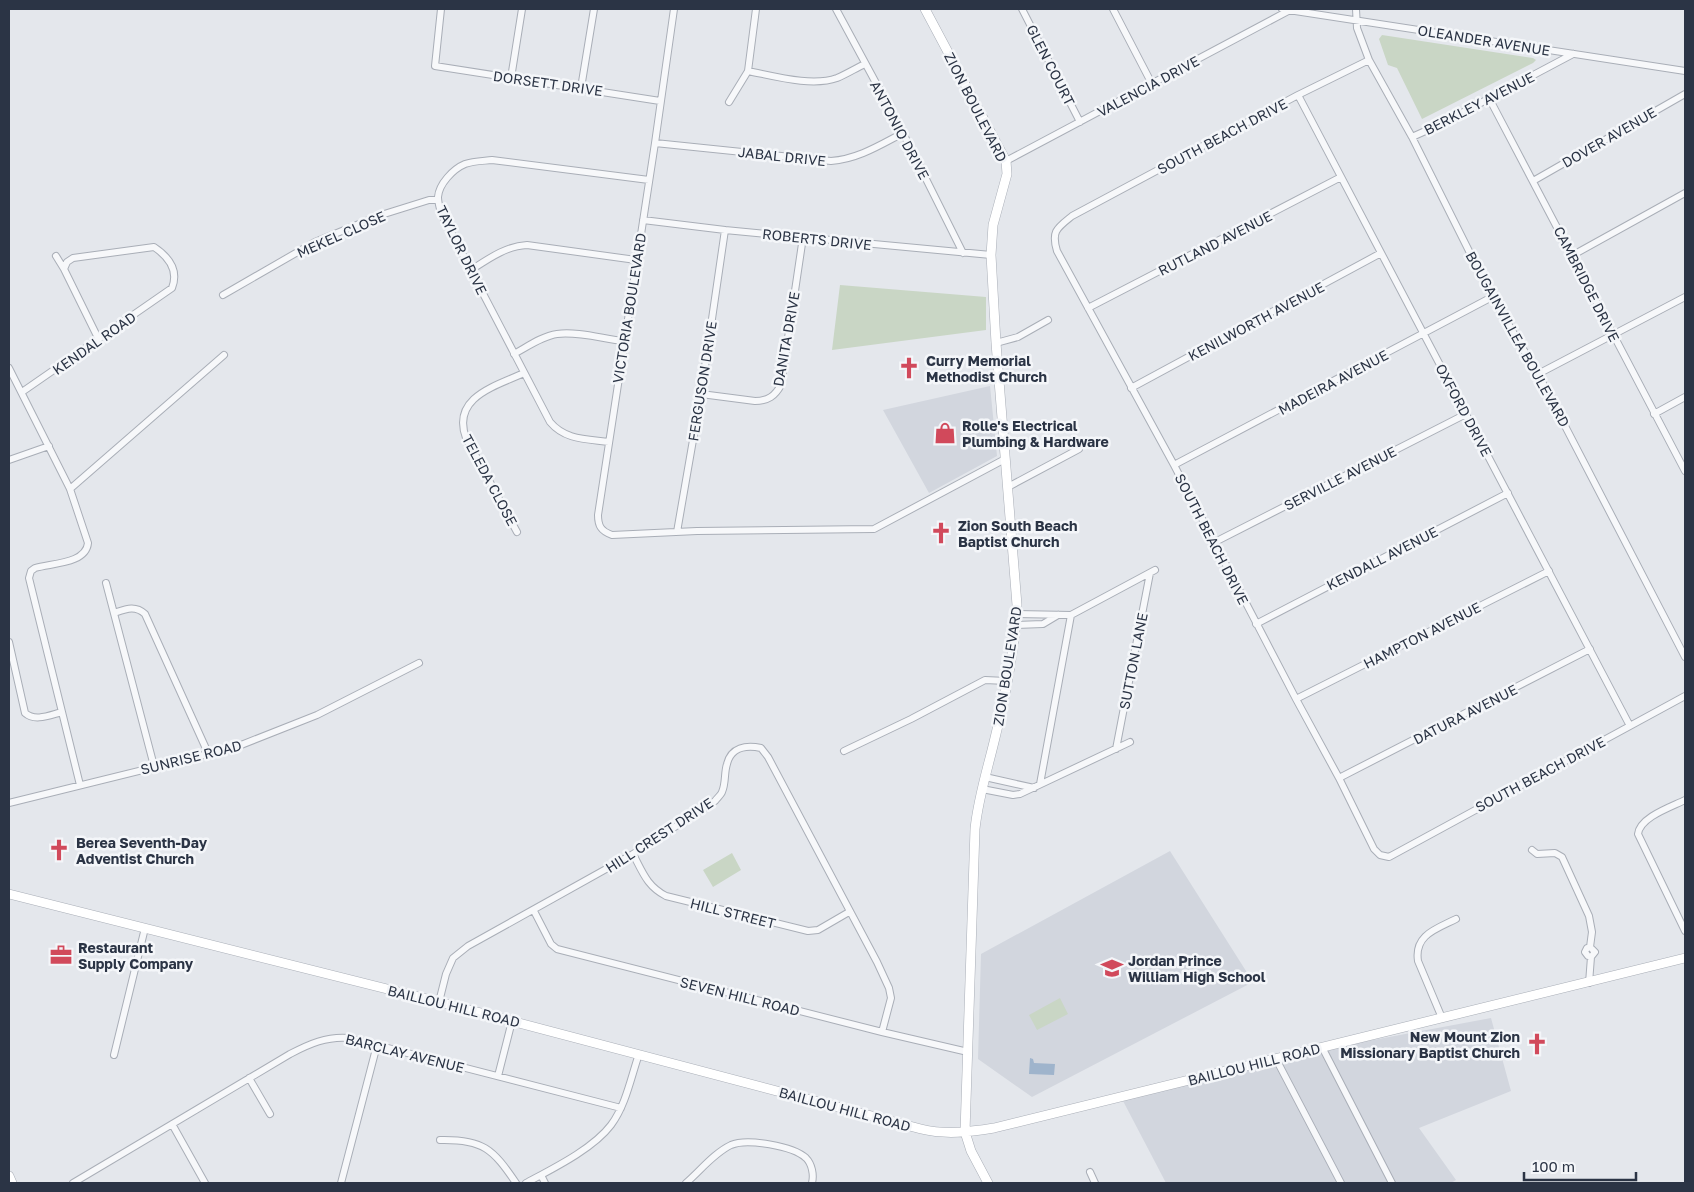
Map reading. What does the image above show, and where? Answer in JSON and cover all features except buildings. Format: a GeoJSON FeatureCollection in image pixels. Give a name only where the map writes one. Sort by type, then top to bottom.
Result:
{"type":"FeatureCollection","features":[{"type":"Feature","properties":{"kind":"main road","name":"ZION BOULEVARD"},"geometry":{"type":"LineString","coordinates":[[925,9],[1006,162],[1007,174],[994,225],[992,256],[996,343],[1017,596],[1016,625],[999,721],[975,826],[965,1132]]}},
{"type":"Feature","properties":{"kind":"main road","name":"BAILLOU HILL ROAD"},"geometry":{"type":"LineString","coordinates":[[9,894],[439,1002],[942,1133],[965,1132],[1003,1126],[1685,958]]}},
{"type":"Feature","properties":{"kind":"main road"},"geometry":{"type":"LineString","coordinates":[[965,1132],[974,1158],[988,1183]]}},
{"type":"Feature","properties":{"kind":"main road"},"geometry":{"type":"LineString","coordinates":[[9,1176],[12,1183]]}},
{"type":"Feature","properties":{"kind":"street","name":"DORSETT DRIVE"},"geometry":{"type":"LineString","coordinates":[[441,9],[435,66],[660,100]]}},
{"type":"Feature","properties":{"kind":"street"},"geometry":{"type":"LineString","coordinates":[[511,78],[522,9]]}},
{"type":"Feature","properties":{"kind":"street"},"geometry":{"type":"LineString","coordinates":[[581,88],[594,9]]}},
{"type":"Feature","properties":{"kind":"street","name":"VICTORIA BOULEVARD"},"geometry":{"type":"LineString","coordinates":[[674,9],[598,525],[604,532],[612,535],[677,532]]}},
{"type":"Feature","properties":{"kind":"street"},"geometry":{"type":"LineString","coordinates":[[729,102],[748,71],[756,9]]}},
{"type":"Feature","properties":{"kind":"street","name":"ANTONIO DRIVE"},"geometry":{"type":"LineString","coordinates":[[836,9],[903,133],[963,253]]}},
{"type":"Feature","properties":{"kind":"street","name":"GLEN COURT"},"geometry":{"type":"LineString","coordinates":[[1022,9],[1080,122]]}},
{"type":"Feature","properties":{"kind":"street"},"geometry":{"type":"LineString","coordinates":[[1113,9],[1152,84]]}},
{"type":"Feature","properties":{"kind":"street","name":"OLEANDER AVENUE"},"geometry":{"type":"LineString","coordinates":[[1282,9],[1685,71]]}},
{"type":"Feature","properties":{"kind":"street","name":"BOUGAINVILLEA BOULEVARD"},"geometry":{"type":"LineString","coordinates":[[1356,9],[1358,34],[1368,60],[1412,137],[1492,297],[1538,374],[1685,657]]}},
{"type":"Feature","properties":{"kind":"street","name":"VALENCIA DRIVE"},"geometry":{"type":"LineString","coordinates":[[1006,162],[1290,10]]}},
{"type":"Feature","properties":{"kind":"street","name":"BERKLEY AVENUE"},"geometry":{"type":"LineString","coordinates":[[1412,137],[1441,124],[1574,54]]}},
{"type":"Feature","properties":{"kind":"street","name":"SOUTH BEACH DRIVE"},"geometry":{"type":"LineString","coordinates":[[1368,60],[1298,95],[1072,216],[1060,225],[1055,232],[1054,240],[1057,251],[1174,465],[1213,543],[1339,778],[1374,849],[1380,855],[1389,857],[1685,696]]}},
{"type":"Feature","properties":{"kind":"street"},"geometry":{"type":"LineString","coordinates":[[748,71],[801,80],[825,80],[837,78],[865,64]]}},
{"type":"Feature","properties":{"kind":"street","name":"DOVER AVENUE"},"geometry":{"type":"LineString","coordinates":[[1533,181],[1685,94]]}},
{"type":"Feature","properties":{"kind":"street","name":"OXFORD DRIVE"},"geometry":{"type":"LineString","coordinates":[[1298,95],[1630,726]]}},
{"type":"Feature","properties":{"kind":"street","name":"CAMBRIDGE DRIVE"},"geometry":{"type":"LineString","coordinates":[[1489,98],[1685,471]]}},
{"type":"Feature","properties":{"kind":"street","name":"JABAL DRIVE"},"geometry":{"type":"LineString","coordinates":[[655,143],[831,161],[846,160],[861,155],[903,133]]}},
{"type":"Feature","properties":{"kind":"street","name":"TAYLOR DRIVE"},"geometry":{"type":"LineString","coordinates":[[609,442],[572,437],[556,429],[550,422],[470,270],[442,213],[438,200],[440,190],[446,180],[463,165],[492,160],[649,180]]}},
{"type":"Feature","properties":{"kind":"street","name":"RUTLAND AVENUE"},"geometry":{"type":"LineString","coordinates":[[1088,308],[1341,177]]}},
{"type":"Feature","properties":{"kind":"street"},"geometry":{"type":"LineString","coordinates":[[1573,255],[1685,193]]}},
{"type":"Feature","properties":{"kind":"street","name":"MEKEL CLOSE"},"geometry":{"type":"LineString","coordinates":[[222,295],[314,242],[382,215],[429,200],[438,200]]}},
{"type":"Feature","properties":{"kind":"street","name":"ROBERTS DRIVE"},"geometry":{"type":"LineString","coordinates":[[643,220],[725,230],[992,256]]}},
{"type":"Feature","properties":{"kind":"street","name":"FERGUSON DRIVE"},"geometry":{"type":"LineString","coordinates":[[677,532],[701,394],[725,230]]}},
{"type":"Feature","properties":{"kind":"street","name":"DANITA DRIVE"},"geometry":{"type":"LineString","coordinates":[[701,394],[755,402],[763,401],[777,392],[781,385],[803,237]]}},
{"type":"Feature","properties":{"kind":"street"},"geometry":{"type":"LineString","coordinates":[[470,270],[506,249],[527,245],[636,260]]}},
{"type":"Feature","properties":{"kind":"street","name":"KENDAL ROAD"},"geometry":{"type":"LineString","coordinates":[[22,392],[166,293],[172,288],[175,273],[168,259],[154,246],[73,258],[67,262],[64,269]]}},
{"type":"Feature","properties":{"kind":"street","name":"KENILWORTH AVENUE"},"geometry":{"type":"LineString","coordinates":[[1131,388],[1381,253]]}},
{"type":"Feature","properties":{"kind":"street"},"geometry":{"type":"LineString","coordinates":[[56,256],[98,338]]}},
{"type":"Feature","properties":{"kind":"street","name":"MADEIRA AVENUE"},"geometry":{"type":"LineString","coordinates":[[1174,465],[1492,297]]}},
{"type":"Feature","properties":{"kind":"street"},"geometry":{"type":"LineString","coordinates":[[1538,374],[1614,336],[1685,297]]}},
{"type":"Feature","properties":{"kind":"street"},"geometry":{"type":"LineString","coordinates":[[996,343],[1018,337],[1048,320]]}},
{"type":"Feature","properties":{"kind":"street"},"geometry":{"type":"LineString","coordinates":[[514,354],[544,338],[556,334],[624,342]]}},
{"type":"Feature","properties":{"kind":"street"},"geometry":{"type":"LineString","coordinates":[[70,489],[224,355]]}},
{"type":"Feature","properties":{"kind":"street"},"geometry":{"type":"LineString","coordinates":[[9,368],[70,489],[87,539],[86,550],[80,556],[35,568],[31,571],[29,578],[80,785]]}},
{"type":"Feature","properties":{"kind":"street","name":"TELEDA CLOSE"},"geometry":{"type":"LineString","coordinates":[[516,532],[466,438],[463,428],[466,406],[472,400],[486,390],[524,373]]}},
{"type":"Feature","properties":{"kind":"street"},"geometry":{"type":"LineString","coordinates":[[1654,414],[1685,397]]}},
{"type":"Feature","properties":{"kind":"street","name":"SERVILLE AVENUE"},"geometry":{"type":"LineString","coordinates":[[1213,543],[1466,414]]}},
{"type":"Feature","properties":{"kind":"street"},"geometry":{"type":"LineString","coordinates":[[9,460],[49,446]]}},
{"type":"Feature","properties":{"kind":"street"},"geometry":{"type":"LineString","coordinates":[[1008,487],[1079,449]]}},
{"type":"Feature","properties":{"kind":"street"},"geometry":{"type":"LineString","coordinates":[[677,532],[874,529],[1005,459]]}},
{"type":"Feature","properties":{"kind":"street","name":"KENDALL AVENUE"},"geometry":{"type":"LineString","coordinates":[[1256,624],[1508,493]]}},
{"type":"Feature","properties":{"kind":"street","name":"HAMPTON AVENUE"},"geometry":{"type":"LineString","coordinates":[[1296,699],[1549,571]]}},
{"type":"Feature","properties":{"kind":"street","name":"SUTTON LANE"},"geometry":{"type":"LineString","coordinates":[[1070,615],[1153,572],[1116,749]]}},
{"type":"Feature","properties":{"kind":"street"},"geometry":{"type":"LineString","coordinates":[[106,583],[154,766]]}},
{"type":"Feature","properties":{"kind":"street"},"geometry":{"type":"LineString","coordinates":[[114,613],[131,608],[141,610],[145,614],[208,753]]}},
{"type":"Feature","properties":{"kind":"street"},"geometry":{"type":"LineString","coordinates":[[1016,614],[1070,615],[1040,784]]}},
{"type":"Feature","properties":{"kind":"street"},"geometry":{"type":"LineString","coordinates":[[1016,625],[1043,624],[1058,615]]}},
{"type":"Feature","properties":{"kind":"street"},"geometry":{"type":"LineString","coordinates":[[9,642],[25,713],[32,718],[37,718],[62,712]]}},
{"type":"Feature","properties":{"kind":"street","name":"DATURA AVENUE"},"geometry":{"type":"LineString","coordinates":[[1339,778],[1590,649]]}},
{"type":"Feature","properties":{"kind":"street","name":"SUNRISE ROAD"},"geometry":{"type":"LineString","coordinates":[[9,803],[236,747],[317,715],[419,663]]}},
{"type":"Feature","properties":{"kind":"street"},"geometry":{"type":"LineString","coordinates":[[844,751],[911,719],[985,680],[1006,681]]}},
{"type":"Feature","properties":{"kind":"street"},"geometry":{"type":"LineString","coordinates":[[982,789],[1013,795],[1034,788],[1130,742]]}},
{"type":"Feature","properties":{"kind":"street","name":"HILL CREST DRIVE"},"geometry":{"type":"LineString","coordinates":[[439,1002],[446,974],[453,958],[468,946],[534,911],[633,854],[715,801],[722,792],[727,763],[738,748],[750,746],[761,748],[772,765],[849,912],[878,962],[889,988],[891,998],[882,1032]]}},
{"type":"Feature","properties":{"kind":"street"},"geometry":{"type":"LineString","coordinates":[[986,777],[1034,788]]}},
{"type":"Feature","properties":{"kind":"street"},"geometry":{"type":"LineString","coordinates":[[1685,800],[1641,825],[1638,834],[1685,930]]}},
{"type":"Feature","properties":{"kind":"street"},"geometry":{"type":"LineString","coordinates":[[1532,850],[1537,854],[1551,852],[1562,856],[1589,916],[1592,932],[1590,947],[1595,952],[1591,957],[1589,982]]}},
{"type":"Feature","properties":{"kind":"street","name":"HILL STREET"},"geometry":{"type":"LineString","coordinates":[[633,854],[649,884],[656,891],[666,896],[808,931],[818,930],[849,912]]}},
{"type":"Feature","properties":{"kind":"street","name":"SEVEN HILL ROAD"},"geometry":{"type":"LineString","coordinates":[[534,911],[550,944],[557,949],[882,1032],[968,1052]]}},
{"type":"Feature","properties":{"kind":"street"},"geometry":{"type":"LineString","coordinates":[[1442,1018],[1418,961],[1418,946],[1422,939],[1431,932],[1456,919]]}},
{"type":"Feature","properties":{"kind":"street"},"geometry":{"type":"LineString","coordinates":[[114,1055],[145,928]]}},
{"type":"Feature","properties":{"kind":"street"},"geometry":{"type":"LineString","coordinates":[[498,1076],[512,1021]]}},
{"type":"Feature","properties":{"kind":"street","name":"BARCLAY AVENUE"},"geometry":{"type":"LineString","coordinates":[[73,1183],[249,1078],[300,1049],[325,1039],[349,1038],[621,1108]]}},
{"type":"Feature","properties":{"kind":"street"},"geometry":{"type":"LineString","coordinates":[[340,1183],[377,1045]]}},
{"type":"Feature","properties":{"kind":"street"},"geometry":{"type":"LineString","coordinates":[[1322,1047],[1392,1183]]}},
{"type":"Feature","properties":{"kind":"street"},"geometry":{"type":"LineString","coordinates":[[526,1183],[592,1144],[612,1124],[621,1108],[639,1054]]}},
{"type":"Feature","properties":{"kind":"street"},"geometry":{"type":"LineString","coordinates":[[1276,1059],[1341,1183]]}},
{"type":"Feature","properties":{"kind":"street"},"geometry":{"type":"LineString","coordinates":[[249,1078],[270,1114]]}},
{"type":"Feature","properties":{"kind":"street"},"geometry":{"type":"LineString","coordinates":[[172,1124],[205,1183]]}},
{"type":"Feature","properties":{"kind":"street"},"geometry":{"type":"LineString","coordinates":[[440,1140],[463,1140],[482,1146],[501,1161],[516,1183]]}},
{"type":"Feature","properties":{"kind":"street"},"geometry":{"type":"LineString","coordinates":[[686,1183],[724,1149],[736,1143],[748,1142],[766,1144],[799,1153],[810,1164],[813,1174],[812,1183]]}},
{"type":"Feature","properties":{"kind":"street"},"geometry":{"type":"LineString","coordinates":[[1090,1172],[1095,1183]]}},
{"type":"Feature","properties":{"kind":"street"},"geometry":{"type":"LineString","coordinates":[[541,1175],[546,1183]]}},
{"type":"Feature","properties":{"kind":"shaded area","name":"Rolle's Electrical Plumbing & Hardware"},"geometry":{"type":"Polygon","coordinates":[[[990,386],[997,456],[929,493],[883,410],[990,386]]]}},
{"type":"Feature","properties":{"kind":"shaded area","name":"Jordan Prince William High School"},"geometry":{"type":"Polygon","coordinates":[[[1170,851],[1253,982],[1032,1097],[978,1059],[981,954],[1170,851]]]}},
{"type":"Feature","properties":{"kind":"shaded area"},"geometry":{"type":"Polygon","coordinates":[[[1491,1018],[1511,1091],[1419,1128],[1456,1180],[1451,1183],[1166,1183],[1122,1099],[1357,1043],[1491,1018]]]}},
{"type":"Feature","properties":{"kind":"green space"},"geometry":{"type":"Polygon","coordinates":[[[1382,35],[1536,60],[1422,119],[1397,68],[1388,65],[1379,39],[1382,35]]]}},
{"type":"Feature","properties":{"kind":"green space"},"geometry":{"type":"Polygon","coordinates":[[[840,285],[986,297],[986,330],[832,350],[840,285]]]}},
{"type":"Feature","properties":{"kind":"green space"},"geometry":{"type":"Polygon","coordinates":[[[732,853],[741,870],[713,887],[703,870],[732,853]]]}},
{"type":"Feature","properties":{"kind":"green space"},"geometry":{"type":"Polygon","coordinates":[[[1060,998],[1068,1014],[1037,1030],[1029,1015],[1060,998]]]}},
{"type":"Feature","properties":{"kind":"water"},"geometry":{"type":"Polygon","coordinates":[[[1030,1058],[1033,1059],[1034,1063],[1055,1064],[1054,1075],[1029,1074],[1030,1058]]]}},
{"type":"Feature","properties":{"kind":"place","name":"Curry Memorial Methodist Church"},"geometry":{"type":"Point","coordinates":[909,368]}},
{"type":"Feature","properties":{"kind":"place","name":"Rolle's Electrical Plumbing & Hardware"},"geometry":{"type":"Point","coordinates":[945,433]}},
{"type":"Feature","properties":{"kind":"place","name":"Zion South Beach Baptist Church"},"geometry":{"type":"Point","coordinates":[941,533]}},
{"type":"Feature","properties":{"kind":"place","name":"Berea Seventh-Day Adventist Church"},"geometry":{"type":"Point","coordinates":[59,850]}},
{"type":"Feature","properties":{"kind":"place","name":"Restaurant Supply Company"},"geometry":{"type":"Point","coordinates":[61,955]}},
{"type":"Feature","properties":{"kind":"place","name":"Jordan Prince William High School"},"geometry":{"type":"Point","coordinates":[1112,968]}},
{"type":"Feature","properties":{"kind":"place","name":"New Mount Zion Missionary Baptist Church"},"geometry":{"type":"Point","coordinates":[1537,1044]}}]}
